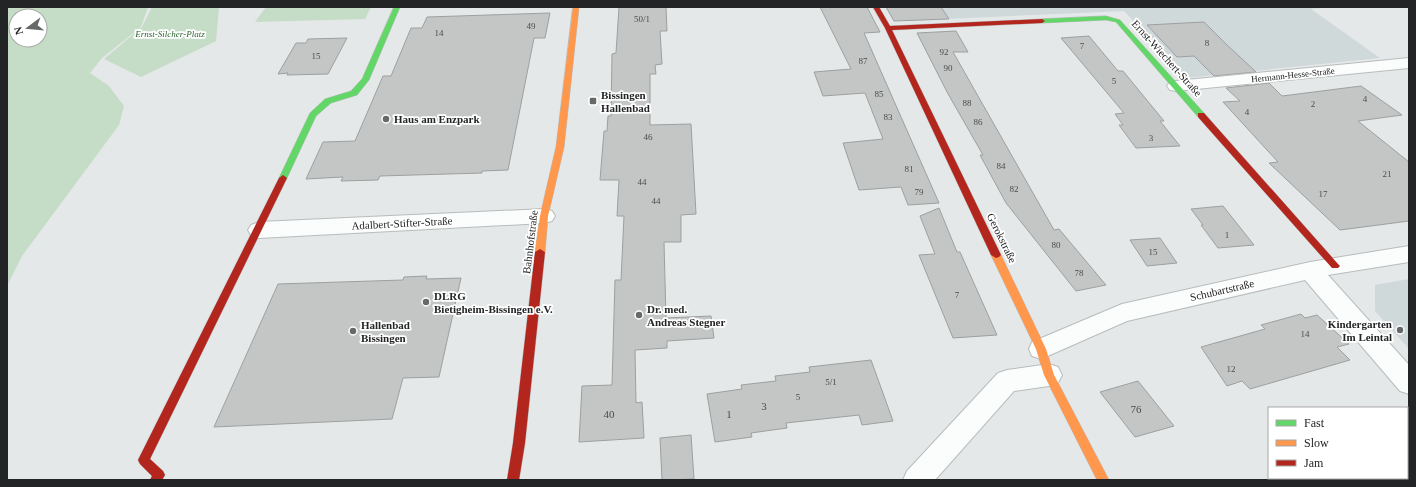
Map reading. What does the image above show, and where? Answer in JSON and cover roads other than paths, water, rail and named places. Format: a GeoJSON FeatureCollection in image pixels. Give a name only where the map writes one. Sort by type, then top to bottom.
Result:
{"type":"FeatureCollection","features":[{"type":"Feature","properties":{"kind":"street"},"geometry":{"type":"LineString","coordinates":[[156,480],[159,475],[144,460],[259,230],[313,115],[328,101],[354,93],[365,80],[397,7]]}},
{"type":"Feature","properties":{"kind":"street","name":"Bahnhofstraße"},"geometry":{"type":"LineString","coordinates":[[514,480],[544,216],[560,147],[576,7]]}},
{"type":"Feature","properties":{"kind":"street","name":"Gerokstraße"},"geometry":{"type":"LineString","coordinates":[[876,7],[888,28],[1041,349],[1049,375],[1103,480]]}},
{"type":"Feature","properties":{"kind":"street","name":"Ernst-Wiechert-Straße"},"geometry":{"type":"LineString","coordinates":[[888,28],[1106,18],[1118,21],[1335,266]]}},
{"type":"Feature","properties":{"kind":"street","name":"Hermann-Hesse-Straße"},"geometry":{"type":"LineString","coordinates":[[1176,86],[1409,63]]}},
{"type":"Feature","properties":{"kind":"street","name":"Adalbert-Stifter-Straße"},"geometry":{"type":"LineString","coordinates":[[259,230],[544,216]]}},
{"type":"Feature","properties":{"kind":"street","name":"Schubartstraße"},"geometry":{"type":"LineString","coordinates":[[1041,349],[1122,313],[1310,270],[1409,254]]}},
{"type":"Feature","properties":{"kind":"street"},"geometry":{"type":"LineString","coordinates":[[1310,270],[1409,383]]}},
{"type":"Feature","properties":{"kind":"street"},"geometry":{"type":"LineString","coordinates":[[917,480],[1007,381],[1049,375]]}},
{"type":"Feature","properties":{"kind":"place","name":"Bissingen Hallenbad"},"geometry":{"type":"Point","coordinates":[593,101]}},
{"type":"Feature","properties":{"kind":"place","name":"Haus am Enzpark"},"geometry":{"type":"Point","coordinates":[386,119]}},
{"type":"Feature","properties":{"kind":"place","name":"DLRG Bietigheim-Bissingen e.V."},"geometry":{"type":"Point","coordinates":[426,302]}},
{"type":"Feature","properties":{"kind":"place","name":"Dr. med. Andreas Stegner"},"geometry":{"type":"Point","coordinates":[639,315]}},
{"type":"Feature","properties":{"kind":"place","name":"Kindergarten Im Leintal"},"geometry":{"type":"Point","coordinates":[1400,330]}},
{"type":"Feature","properties":{"kind":"place","name":"Hallenbad Bissingen"},"geometry":{"type":"Point","coordinates":[353,331]}},
{"type":"Feature","properties":{"kind":"park label","name":"Ernst-Silcher-Platz"},"geometry":{"type":"Point","coordinates":[170,34]}}]}
